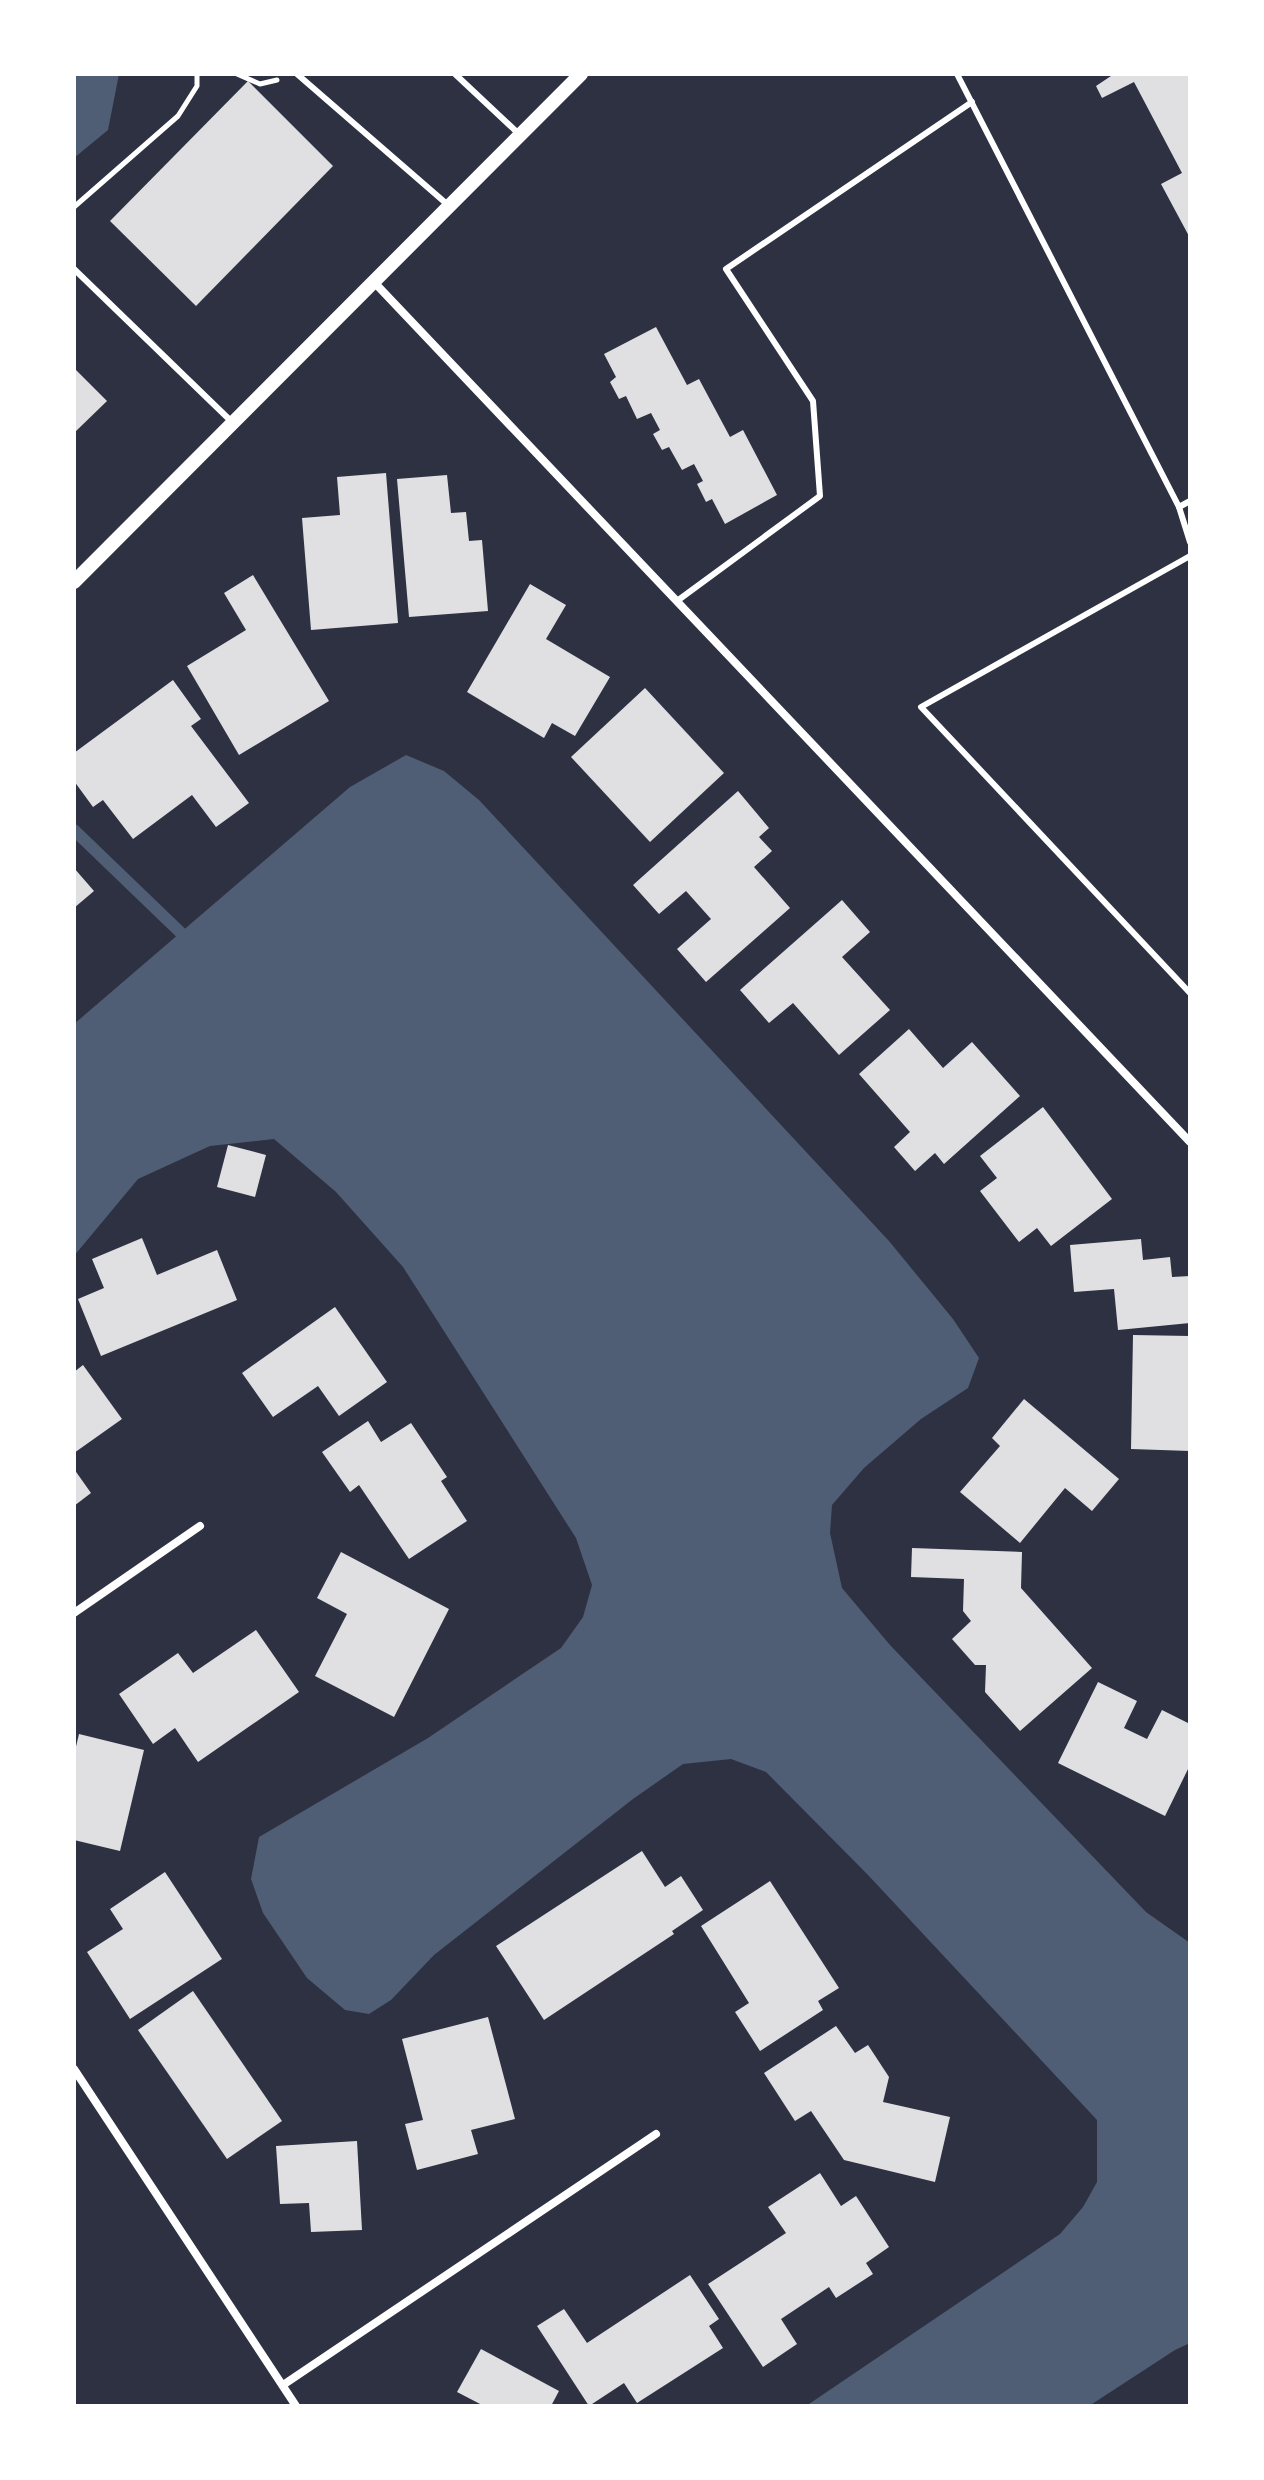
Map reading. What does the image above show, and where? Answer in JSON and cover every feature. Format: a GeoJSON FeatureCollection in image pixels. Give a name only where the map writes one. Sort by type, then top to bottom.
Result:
{"type":"FeatureCollection","features":[{"type":"Feature","properties":{"kind":"street"},"geometry":{"type":"LineString","coordinates":[[74,582],[581,74]]}},
{"type":"Feature","properties":{"kind":"street"},"geometry":{"type":"LineString","coordinates":[[373,281],[1190,1142]]}},
{"type":"Feature","properties":{"kind":"street"},"geometry":{"type":"LineString","coordinates":[[74,1613],[200,1526]]}},
{"type":"Feature","properties":{"kind":"street"},"geometry":{"type":"LineString","coordinates":[[74,2069],[296,2406]]}},
{"type":"Feature","properties":{"kind":"street"},"geometry":{"type":"LineString","coordinates":[[283,2385],[656,2134]]}},
{"type":"Feature","properties":{"kind":"lane"},"geometry":{"type":"LineString","coordinates":[[297,74],[449,206]]}},
{"type":"Feature","properties":{"kind":"lane"},"geometry":{"type":"LineString","coordinates":[[455,74],[520,135]]}},
{"type":"Feature","properties":{"kind":"lane"},"geometry":{"type":"LineString","coordinates":[[957,74],[1179,507],[1190,542]]}},
{"type":"Feature","properties":{"kind":"lane"},"geometry":{"type":"LineString","coordinates":[[677,601],[820,496],[813,401],[726,269],[972,102]]}},
{"type":"Feature","properties":{"kind":"lane"},"geometry":{"type":"LineString","coordinates":[[74,269],[233,423]]}},
{"type":"Feature","properties":{"kind":"lane"},"geometry":{"type":"LineString","coordinates":[[1179,507],[1190,501]]}},
{"type":"Feature","properties":{"kind":"lane"},"geometry":{"type":"LineString","coordinates":[[1190,556],[921,707],[1190,993]]}},
{"type":"Feature","properties":{"kind":"path"},"geometry":{"type":"LineString","coordinates":[[74,207],[178,116],[197,86],[197,74]]}},
{"type":"Feature","properties":{"kind":"path"},"geometry":{"type":"LineString","coordinates":[[237,74],[260,84],[297,74]]}},
{"type":"Feature","properties":{"kind":"water"},"geometry":{"type":"Polygon","coordinates":[[[74,74],[119,74],[108,130],[74,158],[74,74]]]}},
{"type":"Feature","properties":{"kind":"water"},"geometry":{"type":"Polygon","coordinates":[[[406,755],[444,771],[479,800],[889,1241],[953,1319],[979,1358],[968,1388],[921,1419],[864,1468],[832,1505],[830,1533],[842,1588],[890,1645],[1146,1912],[1190,1943],[1190,2343],[1089,2406],[806,2406],[1060,2234],[1083,2207],[1097,2182],[1097,2120],[868,1875],[766,1772],[731,1759],[683,1764],[633,1799],[434,1955],[391,2000],[369,2014],[345,2010],[307,1978],[263,1913],[251,1879],[259,1837],[428,1738],[561,1648],[583,1617],[592,1585],[576,1538],[403,1267],[336,1192],[274,1139],[210,1146],[138,1179],[74,1256],[74,1024],[350,787],[406,755]]]}},
{"type":"Feature","properties":{"kind":"building"},"geometry":{"type":"Polygon","coordinates":[[[1114,74],[1190,74],[1190,238],[1161,184],[1182,173],[1134,82],[1102,98],[1096,86],[1114,74]]]}},
{"type":"Feature","properties":{"kind":"building"},"geometry":{"type":"Polygon","coordinates":[[[248,81],[333,166],[196,306],[110,221],[248,81]]]}},
{"type":"Feature","properties":{"kind":"building"},"geometry":{"type":"Polygon","coordinates":[[[656,327],[687,385],[699,379],[730,437],[743,430],[777,495],[725,524],[712,499],[706,502],[697,484],[703,481],[694,464],[682,470],[669,447],[662,450],[653,434],[660,430],[651,413],[637,419],[626,396],[619,399],[610,382],[616,377],[604,354],[656,327]]]}},
{"type":"Feature","properties":{"kind":"building"},"geometry":{"type":"Polygon","coordinates":[[[74,368],[107,401],[74,433],[74,368]]]}},
{"type":"Feature","properties":{"kind":"building"},"geometry":{"type":"Polygon","coordinates":[[[386,473],[398,623],[311,630],[302,518],[340,515],[337,477],[386,473]]]}},
{"type":"Feature","properties":{"kind":"building"},"geometry":{"type":"Polygon","coordinates":[[[447,475],[451,513],[466,512],[469,541],[482,540],[488,611],[409,617],[397,479],[447,475]]]}},
{"type":"Feature","properties":{"kind":"building"},"geometry":{"type":"Polygon","coordinates":[[[253,575],[329,701],[239,755],[187,666],[246,630],[224,593],[253,575]]]}},
{"type":"Feature","properties":{"kind":"building"},"geometry":{"type":"Polygon","coordinates":[[[530,584],[566,605],[546,639],[610,677],[575,736],[552,723],[544,738],[467,692],[530,584]]]}},
{"type":"Feature","properties":{"kind":"building"},"geometry":{"type":"Polygon","coordinates":[[[173,680],[201,719],[191,726],[249,803],[216,827],[192,795],[133,839],[103,800],[93,807],[74,781],[74,753],[173,680]]]}},
{"type":"Feature","properties":{"kind":"building"},"geometry":{"type":"Polygon","coordinates":[[[645,688],[724,773],[650,842],[571,757],[645,688]]]}},
{"type":"Feature","properties":{"kind":"building"},"geometry":{"type":"Polygon","coordinates":[[[738,791],[769,828],[759,837],[772,851],[754,867],[790,908],[706,982],[677,949],[711,919],[686,891],[659,914],[633,885],[738,791]]]}},
{"type":"Feature","properties":{"kind":"building"},"geometry":{"type":"Polygon","coordinates":[[[74,868],[94,891],[74,908],[74,868]]]}},
{"type":"Feature","properties":{"kind":"building"},"geometry":{"type":"Polygon","coordinates":[[[842,900],[870,932],[842,957],[890,1010],[839,1055],[793,1003],[769,1023],[740,990],[842,900]]]}},
{"type":"Feature","properties":{"kind":"building"},"geometry":{"type":"Polygon","coordinates":[[[909,1029],[943,1068],[972,1042],[1020,1096],[944,1164],[935,1153],[915,1171],[894,1147],[910,1132],[859,1074],[909,1029]]]}},
{"type":"Feature","properties":{"kind":"building"},"geometry":{"type":"Polygon","coordinates":[[[1043,1107],[1112,1199],[1051,1246],[1037,1228],[1019,1242],[980,1191],[997,1178],[980,1156],[1043,1107]]]}},
{"type":"Feature","properties":{"kind":"building"},"geometry":{"type":"Polygon","coordinates":[[[228,1145],[266,1155],[255,1197],[217,1187],[228,1145]]]}},
{"type":"Feature","properties":{"kind":"building"},"geometry":{"type":"Polygon","coordinates":[[[142,1238],[157,1275],[217,1250],[237,1300],[101,1356],[78,1299],[104,1288],[92,1259],[142,1238]]]}},
{"type":"Feature","properties":{"kind":"building"},"geometry":{"type":"Polygon","coordinates":[[[1141,1239],[1143,1260],[1170,1257],[1172,1277],[1190,1276],[1190,1323],[1118,1330],[1114,1289],[1074,1292],[1070,1245],[1141,1239]]]}},
{"type":"Feature","properties":{"kind":"building"},"geometry":{"type":"Polygon","coordinates":[[[335,1307],[387,1382],[339,1416],[318,1386],[273,1417],[242,1373],[335,1307]]]}},
{"type":"Feature","properties":{"kind":"building"},"geometry":{"type":"Polygon","coordinates":[[[1133,1335],[1190,1336],[1190,1451],[1131,1449],[1133,1335]]]}},
{"type":"Feature","properties":{"kind":"building"},"geometry":{"type":"Polygon","coordinates":[[[83,1365],[122,1419],[74,1453],[74,1372],[83,1365]]]}},
{"type":"Feature","properties":{"kind":"building"},"geometry":{"type":"Polygon","coordinates":[[[1024,1399],[1119,1479],[1092,1511],[1065,1488],[1020,1543],[960,1492],[1000,1446],[992,1438],[1024,1399]]]}},
{"type":"Feature","properties":{"kind":"building"},"geometry":{"type":"Polygon","coordinates":[[[368,1421],[381,1442],[411,1423],[447,1477],[441,1481],[467,1521],[409,1559],[359,1485],[350,1492],[322,1452],[368,1421]]]}},
{"type":"Feature","properties":{"kind":"building"},"geometry":{"type":"Polygon","coordinates":[[[74,1469],[91,1493],[74,1506],[74,1469]]]}},
{"type":"Feature","properties":{"kind":"building"},"geometry":{"type":"Polygon","coordinates":[[[912,1548],[1022,1552],[1021,1588],[1092,1668],[1020,1731],[985,1692],[986,1665],[975,1665],[952,1639],[971,1621],[963,1611],[964,1579],[911,1577],[912,1548]]]}},
{"type":"Feature","properties":{"kind":"building"},"geometry":{"type":"Polygon","coordinates":[[[341,1552],[449,1609],[394,1717],[315,1676],[347,1614],[317,1598],[341,1552]]]}},
{"type":"Feature","properties":{"kind":"building"},"geometry":{"type":"Polygon","coordinates":[[[256,1630],[299,1692],[198,1762],[175,1728],[153,1744],[119,1694],[178,1653],[193,1673],[256,1630]]]}},
{"type":"Feature","properties":{"kind":"building"},"geometry":{"type":"Polygon","coordinates":[[[1098,1682],[1137,1701],[1124,1728],[1147,1739],[1162,1710],[1190,1724],[1190,1765],[1165,1816],[1058,1763],[1098,1682]]]}},
{"type":"Feature","properties":{"kind":"building"},"geometry":{"type":"Polygon","coordinates":[[[79,1734],[144,1750],[120,1851],[74,1840],[74,1755],[79,1734]]]}},
{"type":"Feature","properties":{"kind":"building"},"geometry":{"type":"Polygon","coordinates":[[[642,1851],[665,1887],[681,1876],[703,1910],[672,1931],[674,1934],[544,2020],[496,1946],[642,1851]]]}},
{"type":"Feature","properties":{"kind":"building"},"geometry":{"type":"Polygon","coordinates":[[[165,1872],[222,1959],[130,2019],[87,1952],[123,1929],[110,1909],[165,1872]]]}},
{"type":"Feature","properties":{"kind":"building"},"geometry":{"type":"Polygon","coordinates":[[[770,1881],[839,1988],[818,2001],[823,2010],[760,2051],[735,2012],[749,2003],[701,1926],[770,1881]]]}},
{"type":"Feature","properties":{"kind":"building"},"geometry":{"type":"Polygon","coordinates":[[[193,1991],[282,2121],[227,2159],[138,2030],[193,1991]]]}},
{"type":"Feature","properties":{"kind":"building"},"geometry":{"type":"Polygon","coordinates":[[[488,2017],[515,2119],[471,2130],[478,2154],[417,2170],[405,2124],[423,2120],[402,2039],[488,2017]]]}},
{"type":"Feature","properties":{"kind":"building"},"geometry":{"type":"Polygon","coordinates":[[[836,2026],[855,2053],[868,2045],[889,2077],[883,2102],[950,2117],[935,2182],[844,2160],[811,2111],[795,2121],[764,2073],[836,2026]]]}},
{"type":"Feature","properties":{"kind":"building"},"geometry":{"type":"Polygon","coordinates":[[[357,2141],[362,2230],[311,2232],[309,2203],[280,2204],[276,2146],[357,2141]]]}},
{"type":"Feature","properties":{"kind":"building"},"geometry":{"type":"Polygon","coordinates":[[[820,2173],[841,2206],[856,2196],[889,2247],[866,2263],[873,2274],[836,2298],[829,2287],[781,2319],[797,2344],[763,2367],[708,2284],[786,2233],[768,2207],[820,2173]]]}},
{"type":"Feature","properties":{"kind":"building"},"geometry":{"type":"Polygon","coordinates":[[[690,2275],[719,2319],[709,2326],[723,2348],[637,2403],[624,2383],[589,2406],[537,2326],[564,2309],[587,2343],[690,2275]]]}},
{"type":"Feature","properties":{"kind":"building"},"geometry":{"type":"Polygon","coordinates":[[[481,2349],[559,2391],[551,2406],[484,2406],[457,2392],[481,2349]]]}},
{"type":"Feature","properties":{"kind":"waterway"},"geometry":{"type":"LineString","coordinates":[[74,830],[181,933]]}}]}
